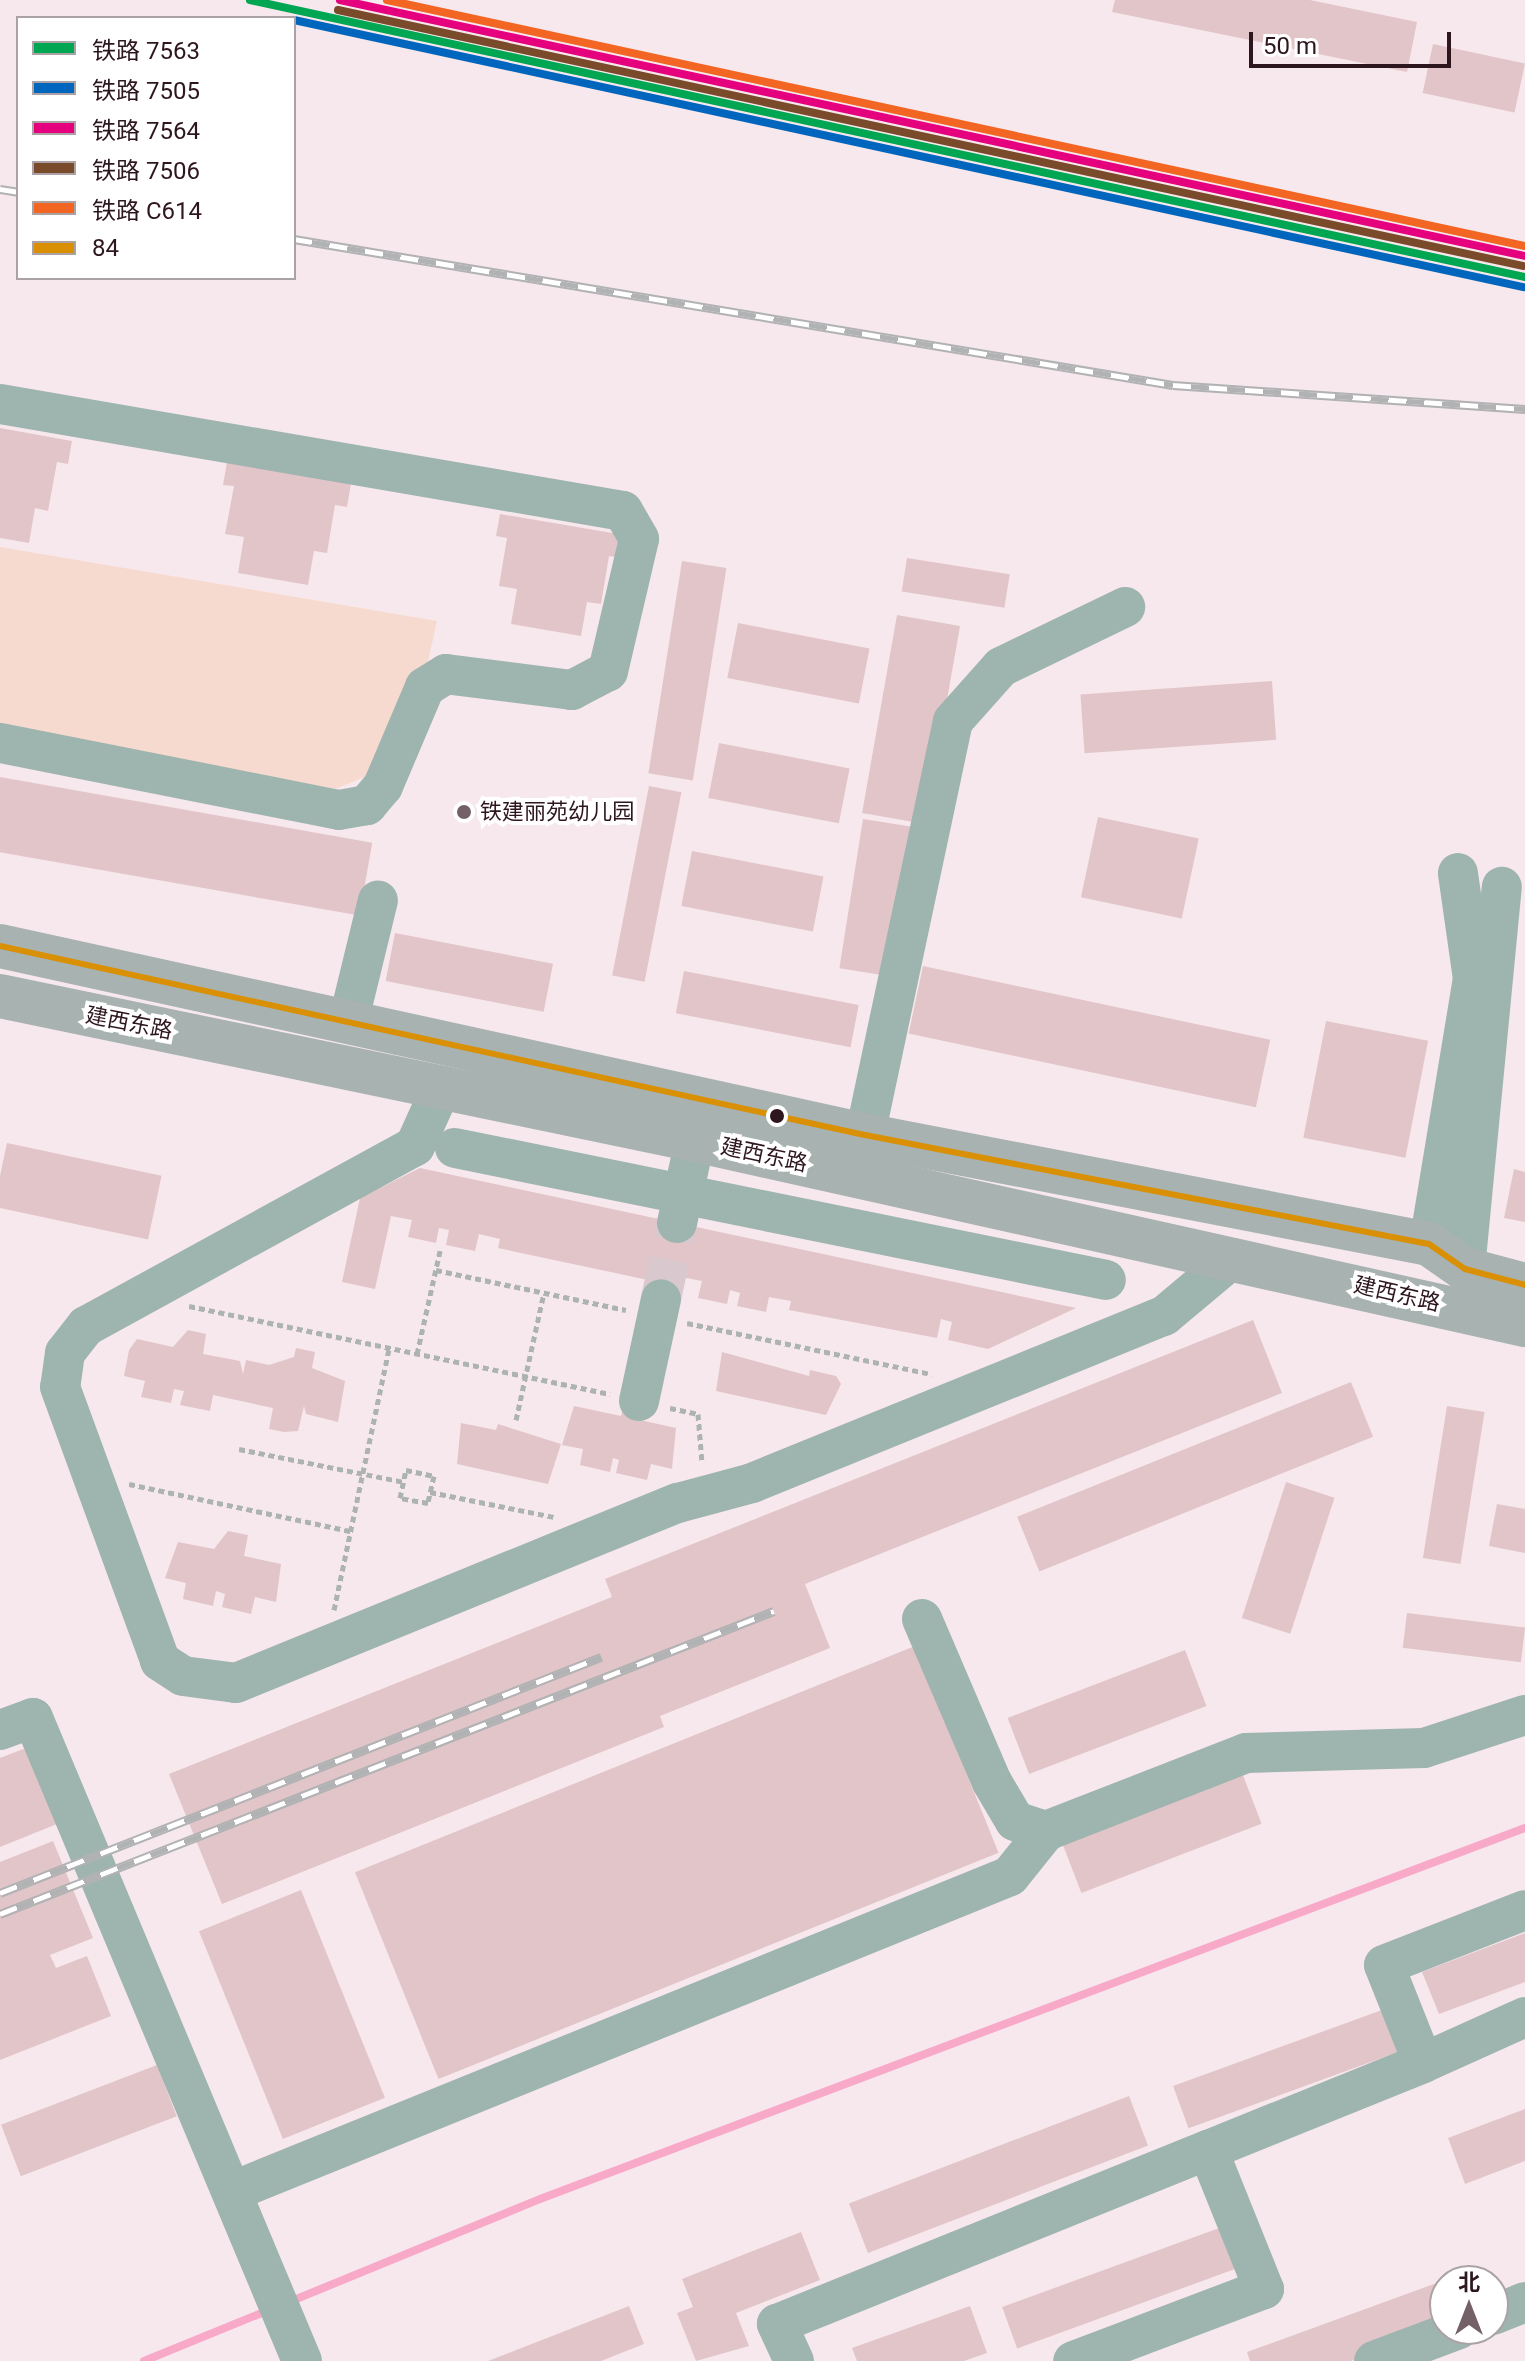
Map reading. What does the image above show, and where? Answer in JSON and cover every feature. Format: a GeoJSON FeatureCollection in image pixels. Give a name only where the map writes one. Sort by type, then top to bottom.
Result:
{"type":"FeatureCollection","features":[{"type":"Feature","properties":{"kind":"highway","name":"建西东路"},"geometry":{"type":"LineString","coordinates":[[0,946],[349,1019],[865,1135],[1429,1244],[1465,1269],[1525,1285]]}},
{"type":"Feature","properties":{"kind":"highway","name":"建西东路"},"geometry":{"type":"LineString","coordinates":[[0,996],[695,1140],[1525,1325]]}},
{"type":"Feature","properties":{"kind":"street"},"geometry":{"type":"LineString","coordinates":[[0,404],[623,511],[639,539],[608,671],[572,690],[446,674],[425,687],[383,786],[367,805],[339,810],[0,743]]}},
{"type":"Feature","properties":{"kind":"street"},"geometry":{"type":"LineString","coordinates":[[865,1135],[953,721],[1001,667],[1125,607]]}},
{"type":"Feature","properties":{"kind":"street"},"geometry":{"type":"LineString","coordinates":[[1429,1244],[1473,979],[1458,873]]}},
{"type":"Feature","properties":{"kind":"street"},"geometry":{"type":"LineString","coordinates":[[1465,1269],[1502,887]]}},
{"type":"Feature","properties":{"kind":"street"},"geometry":{"type":"LineString","coordinates":[[349,1019],[378,900]]}},
{"type":"Feature","properties":{"kind":"street"},"geometry":{"type":"LineString","coordinates":[[442,1086],[415,1146],[73,1339],[60,1387],[160,1661],[183,1676],[236,1683],[613,1530],[991,1386],[1164,1316],[1233,1258]]}},
{"type":"Feature","properties":{"kind":"street"},"geometry":{"type":"LineString","coordinates":[[680,1209],[695,1140]]}},
{"type":"Feature","properties":{"kind":"street"},"geometry":{"type":"LineString","coordinates":[[455,1148],[680,1209],[1106,1280]]}},
{"type":"Feature","properties":{"kind":"street"},"geometry":{"type":"LineString","coordinates":[[639,1401],[659,1308]]}},
{"type":"Feature","properties":{"kind":"street"},"geometry":{"type":"LineString","coordinates":[[922,1619],[992,1782],[1015,1821],[1046,1831]]}},
{"type":"Feature","properties":{"kind":"street"},"geometry":{"type":"LineString","coordinates":[[236,2190],[1010,1876],[1046,1831],[1246,1753],[1424,1748],[1525,1715]]}},
{"type":"Feature","properties":{"kind":"street"},"geometry":{"type":"LineString","coordinates":[[0,1730],[33,1718],[266,2260],[302,2361]]}},
{"type":"Feature","properties":{"kind":"street"},"geometry":{"type":"LineString","coordinates":[[1423,2063],[1384,1965],[1525,1910]]}},
{"type":"Feature","properties":{"kind":"street"},"geometry":{"type":"LineString","coordinates":[[794,2361],[777,2324],[1423,2063],[1525,2017]]}},
{"type":"Feature","properties":{"kind":"street"},"geometry":{"type":"LineString","coordinates":[[1073,2361],[1264,2289],[1208,2150]]}},
{"type":"Feature","properties":{"kind":"street"},"geometry":{"type":"LineString","coordinates":[[1374,2361],[1429,2340]]}},
{"type":"Feature","properties":{"kind":"path"},"geometry":{"type":"LineString","coordinates":[[417,1354],[440,1251]]}},
{"type":"Feature","properties":{"kind":"path"},"geometry":{"type":"LineString","coordinates":[[436,1270],[544,1293],[659,1308],[991,1386]]}},
{"type":"Feature","properties":{"kind":"path"},"geometry":{"type":"LineString","coordinates":[[516,1420],[544,1293]]}},
{"type":"Feature","properties":{"kind":"path"},"geometry":{"type":"LineString","coordinates":[[189,1306],[698,1414],[704,1496]]}},
{"type":"Feature","properties":{"kind":"path"},"geometry":{"type":"LineString","coordinates":[[327,1646],[389,1348]]}},
{"type":"Feature","properties":{"kind":"path"},"geometry":{"type":"LineString","coordinates":[[239,1449],[404,1482]]}},
{"type":"Feature","properties":{"kind":"path"},"geometry":{"type":"LineString","coordinates":[[406,1470],[434,1476],[428,1503],[400,1498],[404,1482],[406,1470]]}},
{"type":"Feature","properties":{"kind":"path"},"geometry":{"type":"LineString","coordinates":[[93,1477],[351,1531]]}},
{"type":"Feature","properties":{"kind":"path"},"geometry":{"type":"LineString","coordinates":[[430,1492],[613,1530]]}},
{"type":"Feature","properties":{"kind":"shaded area"},"geometry":{"type":"Polygon","coordinates":[[[0,547],[437,621],[406,760],[335,789],[0,725],[0,547]]]}},
{"type":"Feature","properties":{"kind":"building"},"geometry":{"type":"Polygon","coordinates":[[[1115,0],[1310,0],[1417,22],[1407,72],[1112,12],[1115,0]]]}},
{"type":"Feature","properties":{"kind":"building"},"geometry":{"type":"Polygon","coordinates":[[[1433,44],[1525,64],[1515,112],[1423,93],[1433,44]]]}},
{"type":"Feature","properties":{"kind":"building"},"geometry":{"type":"Polygon","coordinates":[[[0,428],[72,441],[68,464],[57,462],[48,511],[35,508],[29,543],[0,538],[0,428]]]}},
{"type":"Feature","properties":{"kind":"building"},"geometry":{"type":"Polygon","coordinates":[[[227,462],[351,483],[347,507],[335,505],[327,553],[314,551],[308,585],[238,573],[244,537],[225,534],[234,486],[223,485],[227,462]]]}},
{"type":"Feature","properties":{"kind":"building"},"geometry":{"type":"Polygon","coordinates":[[[500,514],[624,535],[620,558],[609,556],[601,604],[587,602],[581,636],[511,624],[517,589],[499,586],[507,538],[496,536],[500,514]]]}},
{"type":"Feature","properties":{"kind":"building"},"geometry":{"type":"Polygon","coordinates":[[[907,558],[1010,574],[1004,608],[902,592],[907,558]]]}},
{"type":"Feature","properties":{"kind":"building"},"geometry":{"type":"Polygon","coordinates":[[[682,561],[726,568],[693,780],[648,773],[682,561]]]}},
{"type":"Feature","properties":{"kind":"building"},"geometry":{"type":"Polygon","coordinates":[[[897,615],[960,626],[925,824],[862,813],[897,615]]]}},
{"type":"Feature","properties":{"kind":"building"},"geometry":{"type":"Polygon","coordinates":[[[738,623],[870,649],[859,704],[727,678],[738,623]]]}},
{"type":"Feature","properties":{"kind":"building"},"geometry":{"type":"Polygon","coordinates":[[[1272,681],[1276,740],[1085,753],[1080,694],[1272,681]]]}},
{"type":"Feature","properties":{"kind":"building"},"geometry":{"type":"Polygon","coordinates":[[[719,743],[850,768],[839,823],[708,798],[719,743]]]}},
{"type":"Feature","properties":{"kind":"building"},"geometry":{"type":"Polygon","coordinates":[[[0,777],[372,843],[359,916],[0,852],[0,777]]]}},
{"type":"Feature","properties":{"kind":"building"},"geometry":{"type":"Polygon","coordinates":[[[649,786],[681,792],[645,982],[612,975],[649,786]]]}},
{"type":"Feature","properties":{"kind":"building"},"geometry":{"type":"Polygon","coordinates":[[[1098,817],[1199,838],[1182,919],[1081,897],[1098,817]]]}},
{"type":"Feature","properties":{"kind":"building"},"geometry":{"type":"Polygon","coordinates":[[[863,819],[923,829],[900,978],[839,968],[863,819]]]}},
{"type":"Feature","properties":{"kind":"building"},"geometry":{"type":"Polygon","coordinates":[[[692,851],[824,877],[813,932],[681,906],[692,851]]]}},
{"type":"Feature","properties":{"kind":"building"},"geometry":{"type":"Polygon","coordinates":[[[395,933],[553,964],[544,1012],[386,981],[395,933]]]}},
{"type":"Feature","properties":{"kind":"building"},"geometry":{"type":"Polygon","coordinates":[[[923,966],[1270,1040],[1256,1107],[909,1033],[923,966]]]}},
{"type":"Feature","properties":{"kind":"building"},"geometry":{"type":"Polygon","coordinates":[[[684,971],[859,1005],[851,1047],[676,1013],[684,971]]]}},
{"type":"Feature","properties":{"kind":"building"},"geometry":{"type":"Polygon","coordinates":[[[1326,1021],[1428,1041],[1405,1158],[1303,1138],[1326,1021]]]}},
{"type":"Feature","properties":{"kind":"building"},"geometry":{"type":"Polygon","coordinates":[[[7,1143],[162,1176],[148,1239],[0,1208],[0,1176],[7,1143]]]}},
{"type":"Feature","properties":{"kind":"building"},"geometry":{"type":"Polygon","coordinates":[[[420,1168],[1076,1308],[988,1349],[948,1340],[952,1322],[941,1319],[937,1338],[789,1310],[791,1301],[769,1297],[766,1312],[737,1306],[740,1293],[730,1290],[727,1304],[698,1298],[702,1281],[681,1277],[676,1302],[645,1295],[648,1280],[498,1248],[500,1239],[479,1234],[475,1251],[446,1245],[449,1230],[439,1228],[436,1243],[408,1237],[412,1220],[391,1216],[375,1289],[342,1282],[360,1198],[420,1168]]]}},
{"type":"Feature","properties":{"kind":"building"},"geometry":{"type":"Polygon","coordinates":[[[1514,1169],[1525,1172],[1525,1222],[1504,1218],[1514,1169]]]}},
{"type":"Feature","properties":{"kind":"building"},"geometry":{"type":"Polygon","coordinates":[[[1253,1320],[1282,1393],[805,1584],[830,1648],[660,1716],[664,1727],[222,1904],[169,1774],[612,1597],[605,1579],[1253,1320]]]}},
{"type":"Feature","properties":{"kind":"building"},"geometry":{"type":"Polygon","coordinates":[[[188,1330],[206,1334],[203,1354],[240,1361],[243,1374],[246,1360],[269,1365],[294,1357],[296,1348],[315,1352],[312,1368],[345,1381],[338,1422],[306,1414],[304,1406],[298,1431],[284,1432],[269,1429],[273,1408],[213,1395],[210,1411],[180,1405],[184,1391],[174,1389],[171,1403],[141,1397],[145,1381],[124,1376],[129,1350],[137,1339],[173,1347],[188,1330]]]}},
{"type":"Feature","properties":{"kind":"building"},"geometry":{"type":"Polygon","coordinates":[[[722,1352],[809,1376],[810,1370],[836,1376],[841,1384],[826,1415],[716,1391],[722,1352]]]}},
{"type":"Feature","properties":{"kind":"building"},"geometry":{"type":"Polygon","coordinates":[[[1351,1382],[1373,1437],[1039,1572],[1017,1517],[1351,1382]]]}},
{"type":"Feature","properties":{"kind":"building"},"geometry":{"type":"Polygon","coordinates":[[[624,1405],[640,1420],[676,1428],[672,1469],[651,1464],[647,1480],[616,1473],[619,1460],[613,1458],[610,1472],[580,1465],[583,1449],[562,1445],[574,1406],[621,1416],[624,1405]]]}},
{"type":"Feature","properties":{"kind":"building"},"geometry":{"type":"Polygon","coordinates":[[[1447,1406],[1485,1412],[1460,1564],[1423,1558],[1447,1406]]]}},
{"type":"Feature","properties":{"kind":"building"},"geometry":{"type":"Polygon","coordinates":[[[461,1423],[496,1430],[498,1424],[561,1444],[548,1484],[457,1464],[461,1423]]]}},
{"type":"Feature","properties":{"kind":"building"},"geometry":{"type":"Polygon","coordinates":[[[1286,1482],[1335,1498],[1290,1634],[1242,1618],[1286,1482]]]}},
{"type":"Feature","properties":{"kind":"building"},"geometry":{"type":"Polygon","coordinates":[[[1497,1504],[1525,1509],[1525,1553],[1489,1546],[1497,1504]]]}},
{"type":"Feature","properties":{"kind":"building"},"geometry":{"type":"Polygon","coordinates":[[[228,1531],[248,1535],[244,1556],[281,1564],[276,1602],[255,1597],[251,1614],[222,1607],[225,1594],[216,1591],[213,1606],[183,1599],[186,1583],[165,1578],[178,1542],[214,1549],[228,1531]]]}},
{"type":"Feature","properties":{"kind":"building"},"geometry":{"type":"Polygon","coordinates":[[[1407,1613],[1525,1627],[1521,1662],[1403,1648],[1407,1613]]]}},
{"type":"Feature","properties":{"kind":"building"},"geometry":{"type":"Polygon","coordinates":[[[915,1646],[999,1853],[439,2079],[355,1872],[915,1646]]]}},
{"type":"Feature","properties":{"kind":"building"},"geometry":{"type":"Polygon","coordinates":[[[1185,1650],[1207,1706],[1029,1774],[1008,1718],[1185,1650]]]}},
{"type":"Feature","properties":{"kind":"building"},"geometry":{"type":"Polygon","coordinates":[[[26,1748],[57,1824],[0,1847],[0,1758],[26,1748]]]}},
{"type":"Feature","properties":{"kind":"building"},"geometry":{"type":"Polygon","coordinates":[[[1239,1765],[1262,1824],[1081,1893],[1059,1834],[1239,1765]]]}},
{"type":"Feature","properties":{"kind":"building"},"geometry":{"type":"Polygon","coordinates":[[[53,1841],[93,1938],[50,1955],[56,1968],[87,1956],[111,2016],[0,2060],[0,1862],[53,1841]]]}},
{"type":"Feature","properties":{"kind":"building"},"geometry":{"type":"Polygon","coordinates":[[[301,1890],[385,2098],[283,2139],[199,1931],[301,1890]]]}},
{"type":"Feature","properties":{"kind":"building"},"geometry":{"type":"Polygon","coordinates":[[[1525,1933],[1525,1982],[1439,2014],[1422,1972],[1525,1933]]]}},
{"type":"Feature","properties":{"kind":"building"},"geometry":{"type":"Polygon","coordinates":[[[1393,2006],[1408,2048],[1189,2128],[1173,2086],[1393,2006]]]}},
{"type":"Feature","properties":{"kind":"building"},"geometry":{"type":"Polygon","coordinates":[[[157,2065],[177,2116],[21,2176],[1,2125],[157,2065]]]}},
{"type":"Feature","properties":{"kind":"building"},"geometry":{"type":"Polygon","coordinates":[[[1129,2096],[1148,2145],[868,2253],[849,2204],[1129,2096]]]}},
{"type":"Feature","properties":{"kind":"building"},"geometry":{"type":"Polygon","coordinates":[[[1525,2109],[1525,2161],[1465,2184],[1448,2138],[1525,2109]]]}},
{"type":"Feature","properties":{"kind":"building"},"geometry":{"type":"Polygon","coordinates":[[[1222,2227],[1237,2268],[1017,2348],[1002,2307],[1222,2227]]]}},
{"type":"Feature","properties":{"kind":"building"},"geometry":{"type":"Polygon","coordinates":[[[801,2232],[820,2280],[736,2313],[749,2346],[696,2361],[677,2313],[693,2307],[682,2279],[801,2232]]]}},
{"type":"Feature","properties":{"kind":"building"},"geometry":{"type":"Polygon","coordinates":[[[1429,2286],[1429,2333],[1351,2361],[1250,2361],[1247,2352],[1429,2286]]]}},
{"type":"Feature","properties":{"kind":"building"},"geometry":{"type":"Polygon","coordinates":[[[629,2306],[644,2344],[601,2361],[488,2361],[629,2306]]]}},
{"type":"Feature","properties":{"kind":"building"},"geometry":{"type":"Polygon","coordinates":[[[970,2306],[987,2353],[964,2361],[857,2361],[852,2348],[970,2306]]]}},
{"type":"Feature","properties":{"kind":"waterway"},"geometry":{"type":"LineString","coordinates":[[289,2302],[540,2199],[1525,1828]]}},
{"type":"Feature","properties":{"kind":"waterway"},"geometry":{"type":"LineString","coordinates":[[144,2361],[269,2310]]}},
{"type":"Feature","properties":{"kind":"tunnel"},"geometry":{"type":"LineString","coordinates":[[661,1299],[677,1223]]}},
{"type":"Feature","properties":{"kind":"railway"},"geometry":{"type":"LineString","coordinates":[[0,189],[16,192]]}},
{"type":"Feature","properties":{"kind":"railway"},"geometry":{"type":"LineString","coordinates":[[296,239],[1173,385],[1525,409]]}},
{"type":"Feature","properties":{"kind":"railway"},"geometry":{"type":"LineString","coordinates":[[0,1914],[774,1611]]}},
{"type":"Feature","properties":{"kind":"railway"},"geometry":{"type":"LineString","coordinates":[[0,1893],[601,1657]]}},
{"type":"Feature","properties":{"kind":"rail line","name":"7563"},"geometry":{"type":"LineString","coordinates":[[250,0],[1525,277]]}},
{"type":"Feature","properties":{"kind":"rail line","name":"7564"},"geometry":{"type":"LineString","coordinates":[[340,0],[1525,256]]}},
{"type":"Feature","properties":{"kind":"rail line","name":"C614"},"geometry":{"type":"LineString","coordinates":[[387,0],[1525,246]]}},
{"type":"Feature","properties":{"kind":"rail line","name":"7506"},"geometry":{"type":"LineString","coordinates":[[338,10],[1523,266]]}},
{"type":"Feature","properties":{"kind":"rail line","name":"7505"},"geometry":{"type":"LineString","coordinates":[[296,20],[1523,287]]}},
{"type":"Feature","properties":{"kind":"transit line","name":"84"},"geometry":{"type":"LineString","coordinates":[[0,946],[865,1135],[1429,1244],[1465,1269],[1525,1285]]}},
{"type":"Feature","properties":{"kind":"place","name":"铁建丽苑幼儿园"},"geometry":{"type":"Point","coordinates":[464,812]}}]}
